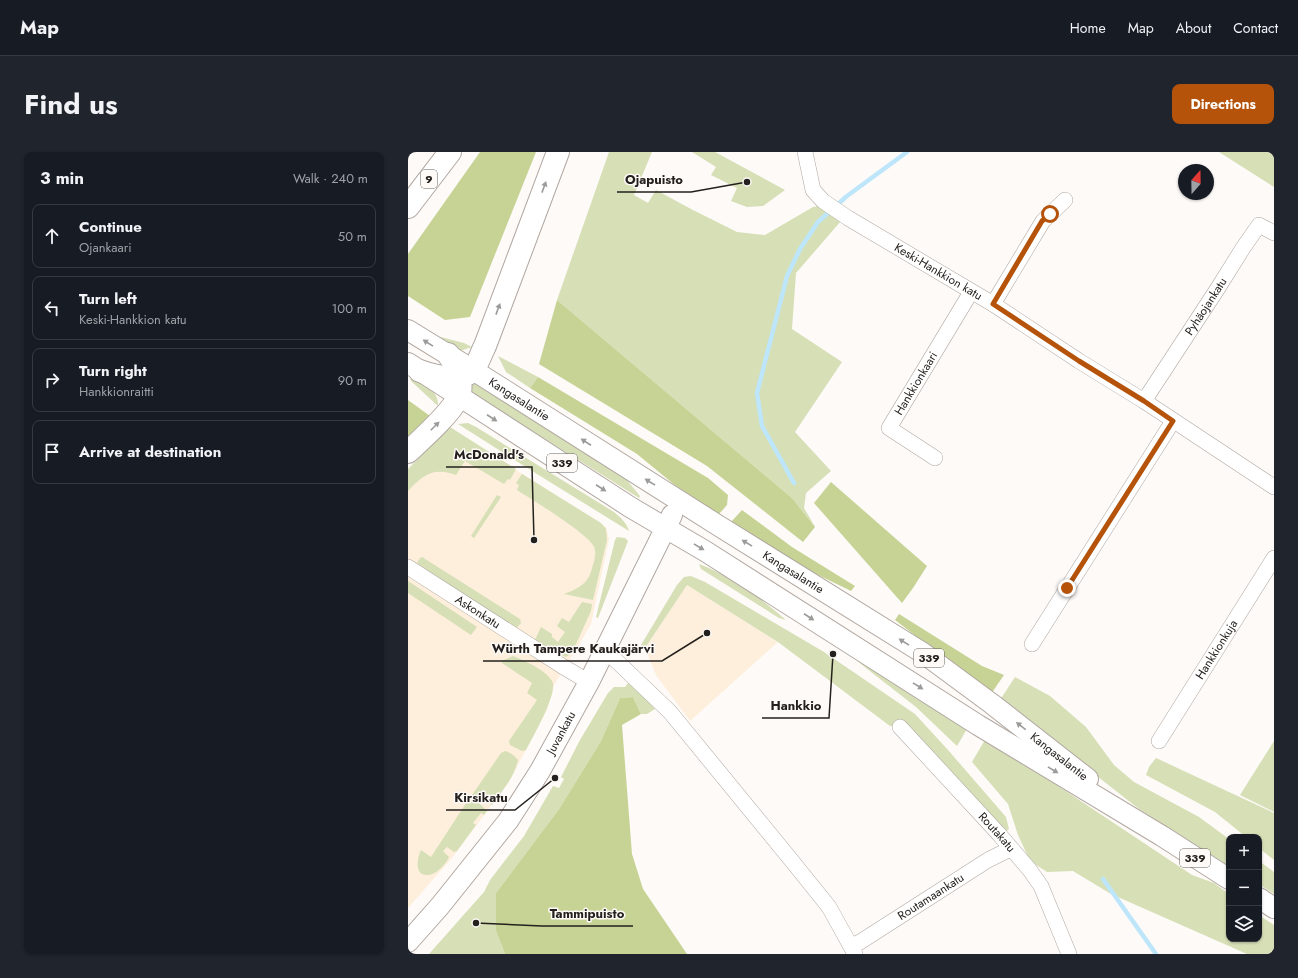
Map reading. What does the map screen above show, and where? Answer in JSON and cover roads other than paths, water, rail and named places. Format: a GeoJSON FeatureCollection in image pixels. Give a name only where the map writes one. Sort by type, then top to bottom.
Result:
{"type":"FeatureCollection","features":[{"type":"Feature","properties":{"kind":"highway","name":"9"},"geometry":{"type":"LineString","coordinates":[[408,207],[450,152]]}},
{"type":"Feature","properties":{"kind":"highway"},"geometry":{"type":"LineString","coordinates":[[408,452],[444,417],[485,346],[558,152]]}},
{"type":"Feature","properties":{"kind":"highway"},"geometry":{"type":"LineString","coordinates":[[448,354],[464,381]]}},
{"type":"Feature","properties":{"kind":"highway"},"geometry":{"type":"LineString","coordinates":[[414,367],[445,377],[464,381]]}},
{"type":"Feature","properties":{"kind":"main road"},"geometry":{"type":"LineString","coordinates":[[408,330],[448,354]]}},
{"type":"Feature","properties":{"kind":"main road","name":"Kangasalantie"},"geometry":{"type":"LineString","coordinates":[[464,381],[680,502],[923,653],[1162,836]]}},
{"type":"Feature","properties":{"kind":"main road","name":"Kangasalantie"},"geometry":{"type":"LineString","coordinates":[[464,381],[630,507],[737,571],[978,724],[1162,836],[1226,877]]}},
{"type":"Feature","properties":{"kind":"main road","name":"Juvankatu"},"geometry":{"type":"LineString","coordinates":[[408,942],[440,906],[508,820],[540,771],[589,682],[665,527],[680,502]]}},
{"type":"Feature","properties":{"kind":"main road"},"geometry":{"type":"LineString","coordinates":[[1262,900],[1274,908]]}},
{"type":"Feature","properties":{"kind":"street","name":"Keski-Hankkion katu"},"geometry":{"type":"LineString","coordinates":[[805,152],[812,190],[823,201],[848,218],[993,304],[1274,487]]}},
{"type":"Feature","properties":{"kind":"street"},"geometry":{"type":"LineString","coordinates":[[993,304],[1042,221],[1065,200]]}},
{"type":"Feature","properties":{"kind":"street","name":"Pyhäojankatu"},"geometry":{"type":"LineString","coordinates":[[1144,401],[1259,225],[1274,233]]}},
{"type":"Feature","properties":{"kind":"street","name":"Hankkionkaari"},"geometry":{"type":"LineString","coordinates":[[935,458],[889,428],[971,292]]}},
{"type":"Feature","properties":{"kind":"street"},"geometry":{"type":"LineString","coordinates":[[1032,644],[1173,421]]}},
{"type":"Feature","properties":{"kind":"street","name":"Hankkionkuja"},"geometry":{"type":"LineString","coordinates":[[1159,741],[1274,558]]}},
{"type":"Feature","properties":{"kind":"street","name":"Askonkatu"},"geometry":{"type":"LineString","coordinates":[[408,567],[589,682]]}},
{"type":"Feature","properties":{"kind":"street"},"geometry":{"type":"LineString","coordinates":[[605,650],[670,712],[829,907],[853,950]]}},
{"type":"Feature","properties":{"kind":"street","name":"Routakatu"},"geometry":{"type":"LineString","coordinates":[[900,726],[1029,869],[1041,886],[1069,954]]}},
{"type":"Feature","properties":{"kind":"street","name":"Routamaankatu"},"geometry":{"type":"LineString","coordinates":[[853,950],[860,942],[988,860],[1010,849]]}},
{"type":"Feature","properties":{"kind":"waterway"},"geometry":{"type":"LineString","coordinates":[[794,483],[762,426],[757,393],[787,276],[800,249],[818,222],[847,196],[907,152]]}},
{"type":"Feature","properties":{"kind":"waterway"},"geometry":{"type":"LineString","coordinates":[[1103,879],[1156,954]]}},
{"type":"Feature","properties":{"kind":"place","name":"Ojapuisto"},"geometry":{"type":"Point","coordinates":[747,182]}},
{"type":"Feature","properties":{"kind":"place","name":"McDonald's"},"geometry":{"type":"Point","coordinates":[534,540]}},
{"type":"Feature","properties":{"kind":"place","name":"Würth Tampere Kaukajärvi"},"geometry":{"type":"Point","coordinates":[707,633]}},
{"type":"Feature","properties":{"kind":"place","name":"Hankkio"},"geometry":{"type":"Point","coordinates":[833,654]}},
{"type":"Feature","properties":{"kind":"place","name":"Kirsikatu"},"geometry":{"type":"Point","coordinates":[555,778]}},
{"type":"Feature","properties":{"kind":"place","name":"Tammipuisto"},"geometry":{"type":"Point","coordinates":[476,923]}}]}
